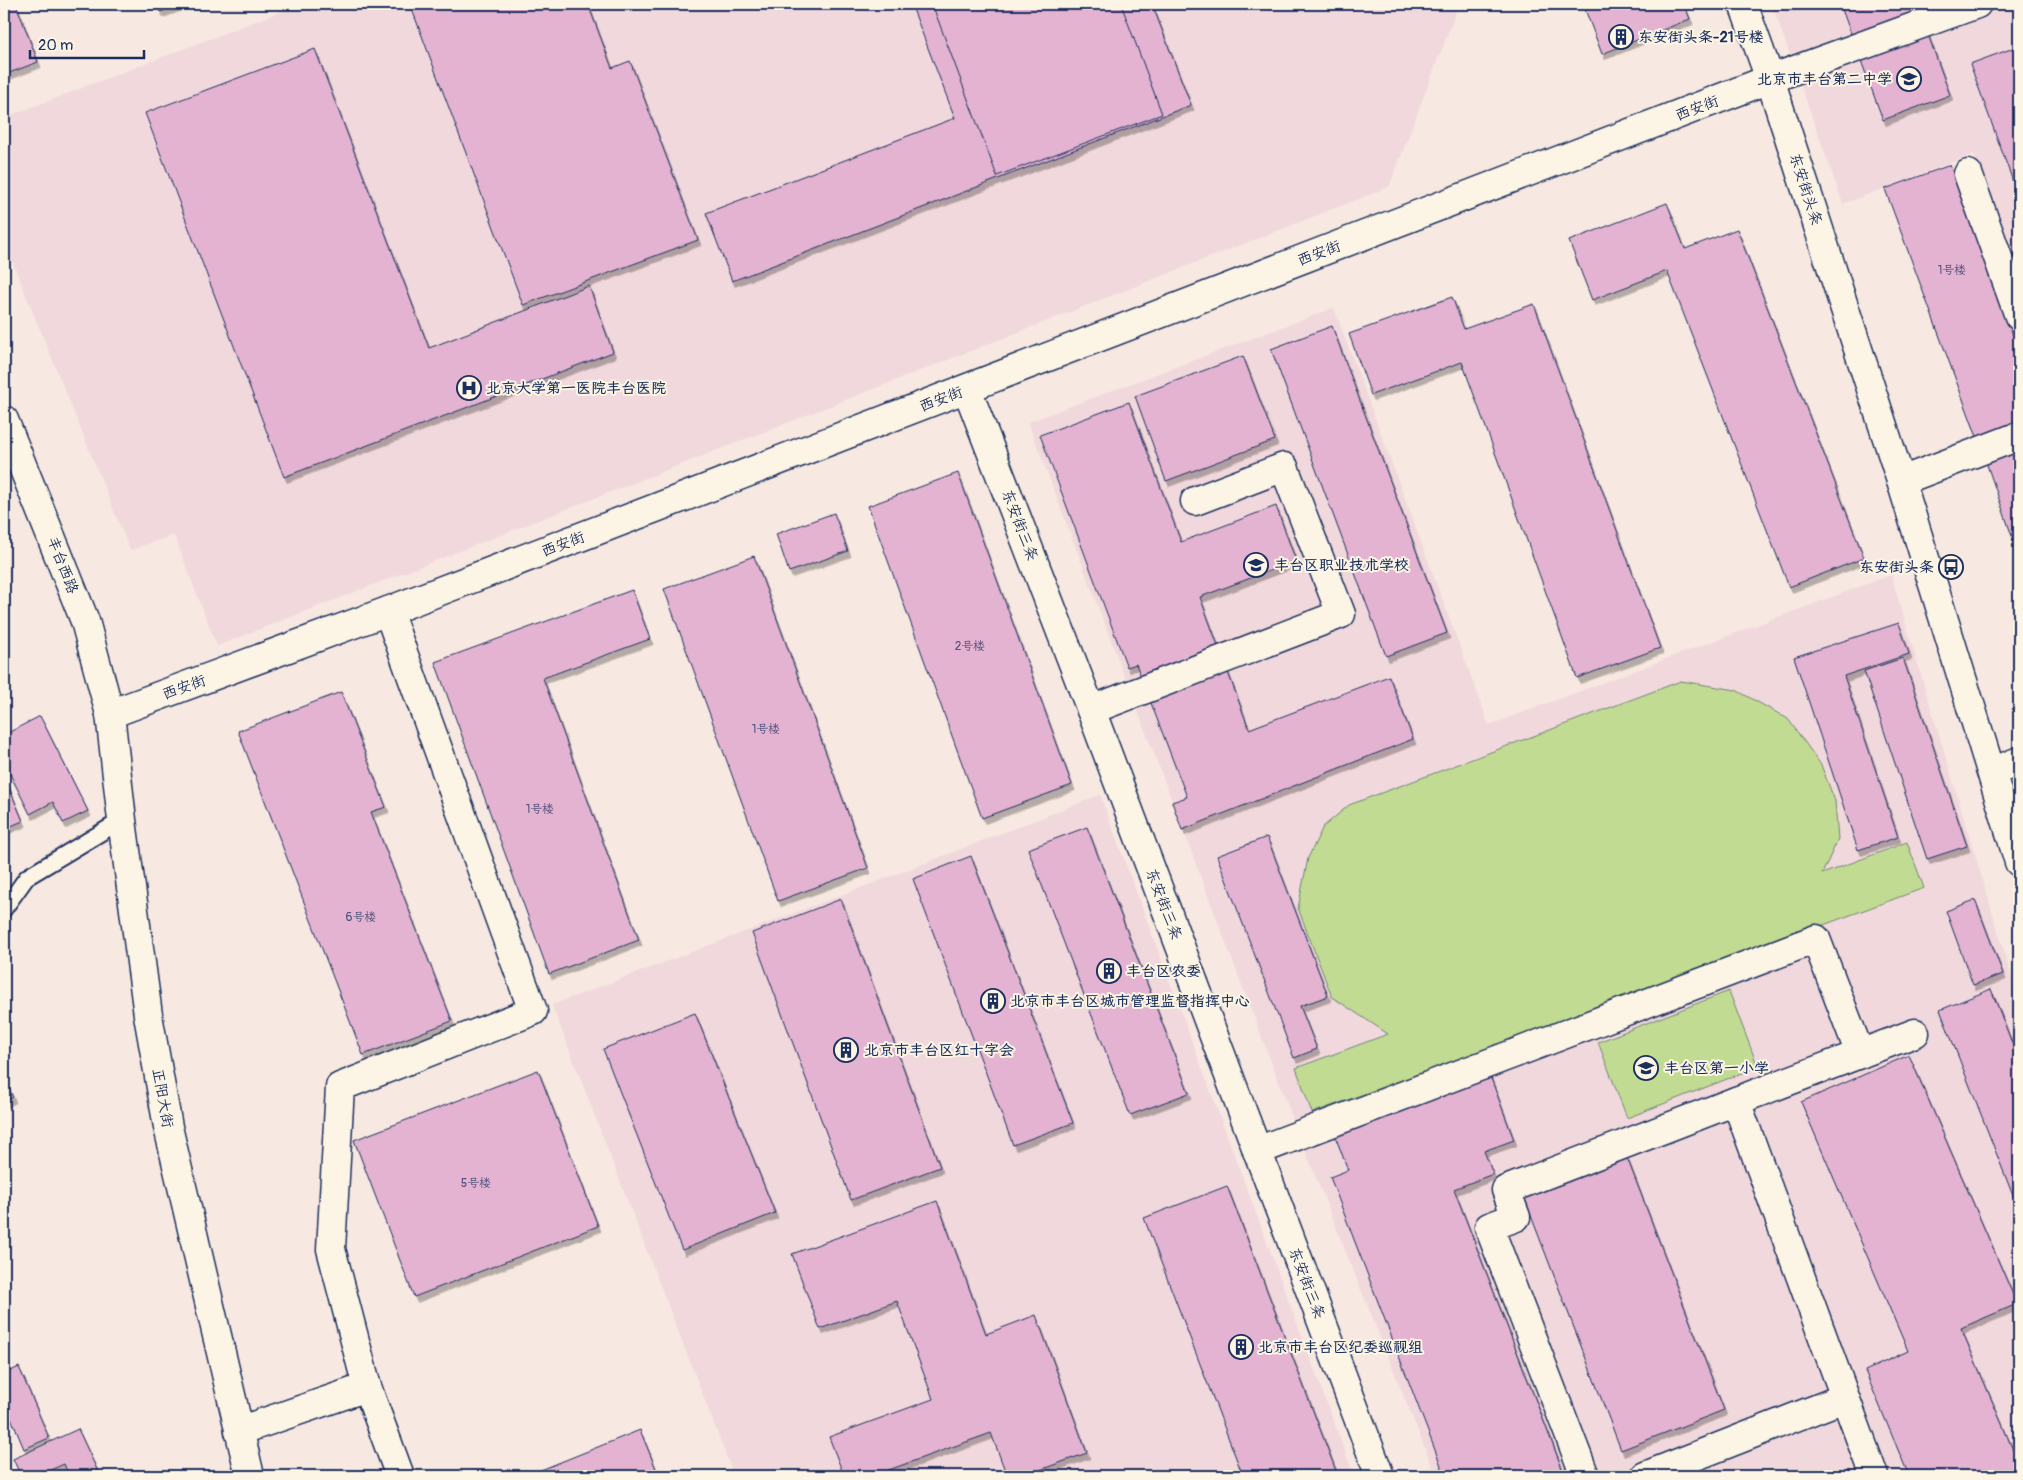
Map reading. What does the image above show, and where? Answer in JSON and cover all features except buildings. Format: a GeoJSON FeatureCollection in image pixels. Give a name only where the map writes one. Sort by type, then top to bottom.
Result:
{"type":"FeatureCollection","features":[{"type":"Feature","properties":{"kind":"street","name":"东安街头条"},"geometry":{"type":"LineString","coordinates":[[1743,4],[1770,79],[1902,481],[2019,862]]}},
{"type":"Feature","properties":{"kind":"street","name":"西安街"},"geometry":{"type":"LineString","coordinates":[[110,714],[388,611],[1770,79],[1977,4]]}},
{"type":"Feature","properties":{"kind":"street"},"geometry":{"type":"LineString","coordinates":[[1968,174],[2019,316]]}},
{"type":"Feature","properties":{"kind":"street","name":"东安街三条"},"geometry":{"type":"LineString","coordinates":[[967,388],[1091,710],[1380,1476]]}},
{"type":"Feature","properties":{"kind":"street","name":"丰台西路"},"geometry":{"type":"LineString","coordinates":[[4,420],[85,621],[110,714]]}},
{"type":"Feature","properties":{"kind":"street"},"geometry":{"type":"LineString","coordinates":[[1902,481],[2019,436]]}},
{"type":"Feature","properties":{"kind":"street"},"geometry":{"type":"LineString","coordinates":[[1091,710],[1341,614],[1284,467],[1195,501]]}},
{"type":"Feature","properties":{"kind":"street"},"geometry":{"type":"LineString","coordinates":[[388,611],[533,1012],[340,1087],[331,1249],[367,1387],[400,1476]]}},
{"type":"Feature","properties":{"kind":"street","name":"正阳大街"},"geometry":{"type":"LineString","coordinates":[[110,714],[148,1015],[168,1127],[250,1476]]}},
{"type":"Feature","properties":{"kind":"street"},"geometry":{"type":"LineString","coordinates":[[1992,772],[2019,761]]}},
{"type":"Feature","properties":{"kind":"street"},"geometry":{"type":"LineString","coordinates":[[1257,1151],[1816,939],[1860,1054]]}},
{"type":"Feature","properties":{"kind":"street"},"geometry":{"type":"LineString","coordinates":[[1586,1476],[1489,1227],[1516,1217],[1506,1190],[1915,1034]]}},
{"type":"Feature","properties":{"kind":"street"},"geometry":{"type":"LineString","coordinates":[[1736,1101],[1874,1476]]}},
{"type":"Feature","properties":{"kind":"street"},"geometry":{"type":"LineString","coordinates":[[239,1432],[367,1387]]}},
{"type":"Feature","properties":{"kind":"street"},"geometry":{"type":"LineString","coordinates":[[1645,1476],[1844,1398]]}},
{"type":"Feature","properties":{"kind":"lane"},"geometry":{"type":"LineString","coordinates":[[4,909],[27,877],[122,820]]}},
{"type":"Feature","properties":{"kind":"shaded area","name":"北京大学第一医院丰台医院"},"geometry":{"type":"Polygon","coordinates":[[[300,4],[1459,4],[1389,187],[217,646],[174,535],[130,550],[4,241],[4,118],[300,4]]]}},
{"type":"Feature","properties":{"kind":"shaded area","name":"北京市丰台第二中学"},"geometry":{"type":"Polygon","coordinates":[[[1772,4],[2019,4],[2019,276],[1974,154],[1843,204],[1772,4]]]}},
{"type":"Feature","properties":{"kind":"shaded area","name":"丰台区第一小学"},"geometry":{"type":"Polygon","coordinates":[[[1334,308],[1489,725],[1891,575],[2019,1001],[2019,1476],[1436,1476],[1299,1135],[1028,422],[1334,308]]]}},
{"type":"Feature","properties":{"kind":"shaded area"},"geometry":{"type":"Polygon","coordinates":[[[1100,795],[1354,1476],[734,1476],[552,1005],[1100,795]]]}},
{"type":"Feature","properties":{"kind":"green space"},"geometry":{"type":"Polygon","coordinates":[[[1681,681],[1736,690],[1788,719],[1821,765],[1835,801],[1838,839],[1822,874],[1907,842],[1924,888],[1312,1113],[1296,1068],[1388,1034],[1332,997],[1298,908],[1308,858],[1323,827],[1349,805],[1681,681]]]}},
{"type":"Feature","properties":{"kind":"green space"},"geometry":{"type":"Polygon","coordinates":[[[1729,991],[1758,1067],[1627,1118],[1598,1042],[1729,991]]]}},
{"type":"Feature","properties":{"kind":"place","name":"东安街头条-21号楼"},"geometry":{"type":"Point","coordinates":[1621,37]}},
{"type":"Feature","properties":{"kind":"place","name":"北京市丰台第二中学"},"geometry":{"type":"Point","coordinates":[1909,79]}},
{"type":"Feature","properties":{"kind":"place","name":"北京大学第一医院丰台医院"},"geometry":{"type":"Point","coordinates":[469,388]}},
{"type":"Feature","properties":{"kind":"place","name":"丰台区职业技术学校"},"geometry":{"type":"Point","coordinates":[1256,565]}},
{"type":"Feature","properties":{"kind":"place","name":"东安街头条"},"geometry":{"type":"Point","coordinates":[1951,567]}},
{"type":"Feature","properties":{"kind":"place","name":"丰台区农委"},"geometry":{"type":"Point","coordinates":[1109,971]}},
{"type":"Feature","properties":{"kind":"place","name":"北京市丰台区城市管理监督指挥中心"},"geometry":{"type":"Point","coordinates":[993,1001]}},
{"type":"Feature","properties":{"kind":"place","name":"北京市丰台区红十字会"},"geometry":{"type":"Point","coordinates":[846,1050]}},
{"type":"Feature","properties":{"kind":"place","name":"丰台区第一小学"},"geometry":{"type":"Point","coordinates":[1646,1068]}},
{"type":"Feature","properties":{"kind":"place","name":"北京市丰台区纪委巡视组"},"geometry":{"type":"Point","coordinates":[1241,1347]}}]}
